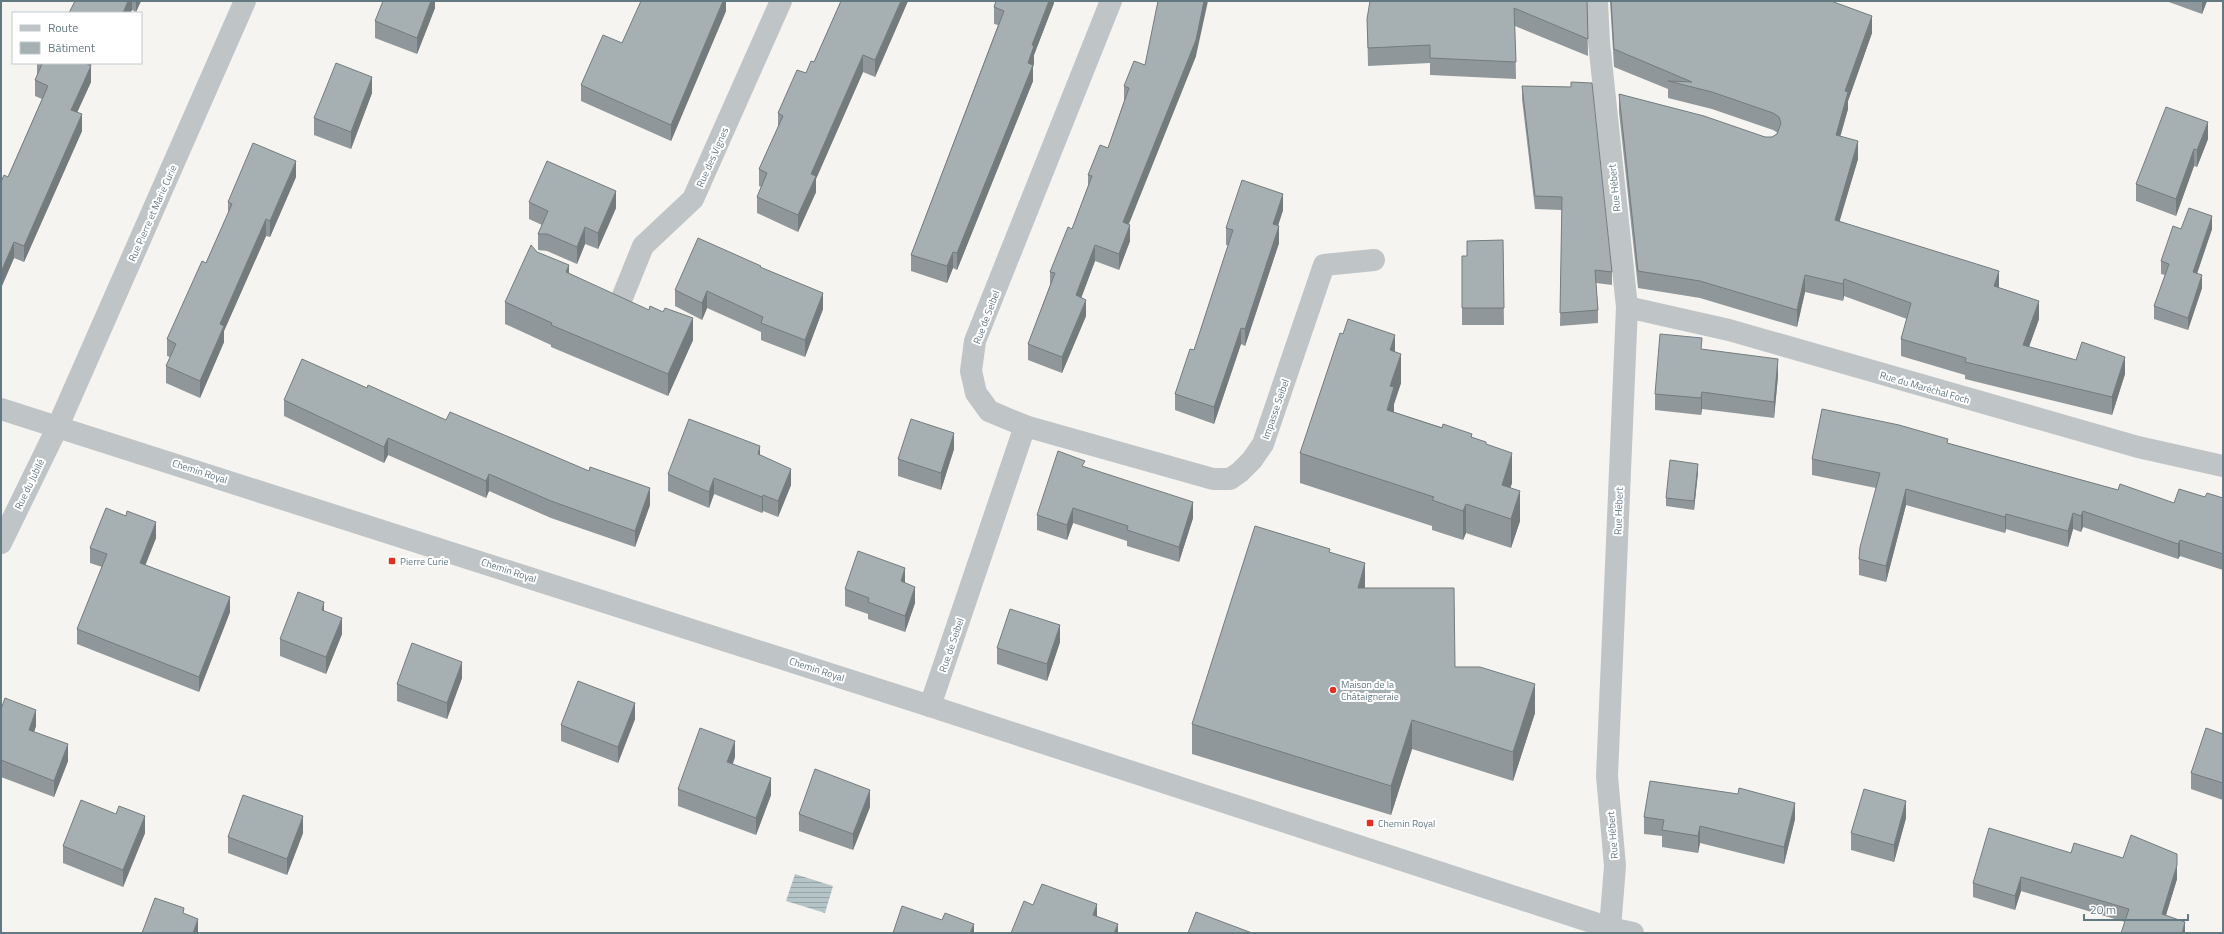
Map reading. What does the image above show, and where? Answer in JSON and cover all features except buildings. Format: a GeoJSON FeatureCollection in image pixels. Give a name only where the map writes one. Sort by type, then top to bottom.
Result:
{"type":"FeatureCollection","features":[{"type":"Feature","properties":{"kind":"street","name":"Rue Pierre et Marie Curie"},"geometry":{"type":"LineString","coordinates":[[58,426],[245,1]]}},
{"type":"Feature","properties":{"kind":"street","name":"Rue des Vignes"},"geometry":{"type":"LineString","coordinates":[[622,298],[643,246],[693,199],[781,1]]}},
{"type":"Feature","properties":{"kind":"street","name":"Rue de Seibel"},"geometry":{"type":"LineString","coordinates":[[930,706],[1025,426],[989,411],[976,393],[971,371],[975,341],[1111,1]]}},
{"type":"Feature","properties":{"kind":"street","name":"Rue Hébert"},"geometry":{"type":"LineString","coordinates":[[1597,1],[1604,95],[1627,307],[1607,776],[1615,866],[1610,928]]}},
{"type":"Feature","properties":{"kind":"street"},"geometry":{"type":"LineString","coordinates":[[1604,95],[1627,100]]}},
{"type":"Feature","properties":{"kind":"street","name":"Impasse Seibel"},"geometry":{"type":"LineString","coordinates":[[1025,426],[1213,479],[1230,479],[1252,460],[1263,444],[1324,265],[1374,260]]}},
{"type":"Feature","properties":{"kind":"street"},"geometry":{"type":"LineString","coordinates":[[602,289],[643,307]]}},
{"type":"Feature","properties":{"kind":"street","name":"Rue du Maréchal Foch"},"geometry":{"type":"LineString","coordinates":[[1627,307],[1729,330],[2138,447],[2223,466]]}},
{"type":"Feature","properties":{"kind":"street","name":"Chemin Royal"},"geometry":{"type":"LineString","coordinates":[[1,409],[930,706],[1610,928],[1633,933]]}},
{"type":"Feature","properties":{"kind":"street","name":"Rue du Jubilé"},"geometry":{"type":"LineString","coordinates":[[1,543],[58,426]]}},
{"type":"Feature","properties":{"kind":"shaded area"},"geometry":{"type":"Polygon","coordinates":[[[795,874],[833,886],[825,913],[786,901],[795,874]]]}},
{"type":"Feature","properties":{"kind":"place","name":"Pierre Curie"},"geometry":{"type":"Point","coordinates":[392,561]}},
{"type":"Feature","properties":{"kind":"place","name":"Maison de la Châtaigneraie"},"geometry":{"type":"Point","coordinates":[1333,690]}},
{"type":"Feature","properties":{"kind":"place","name":"Chemin Royal"},"geometry":{"type":"Point","coordinates":[1370,823]}}]}
